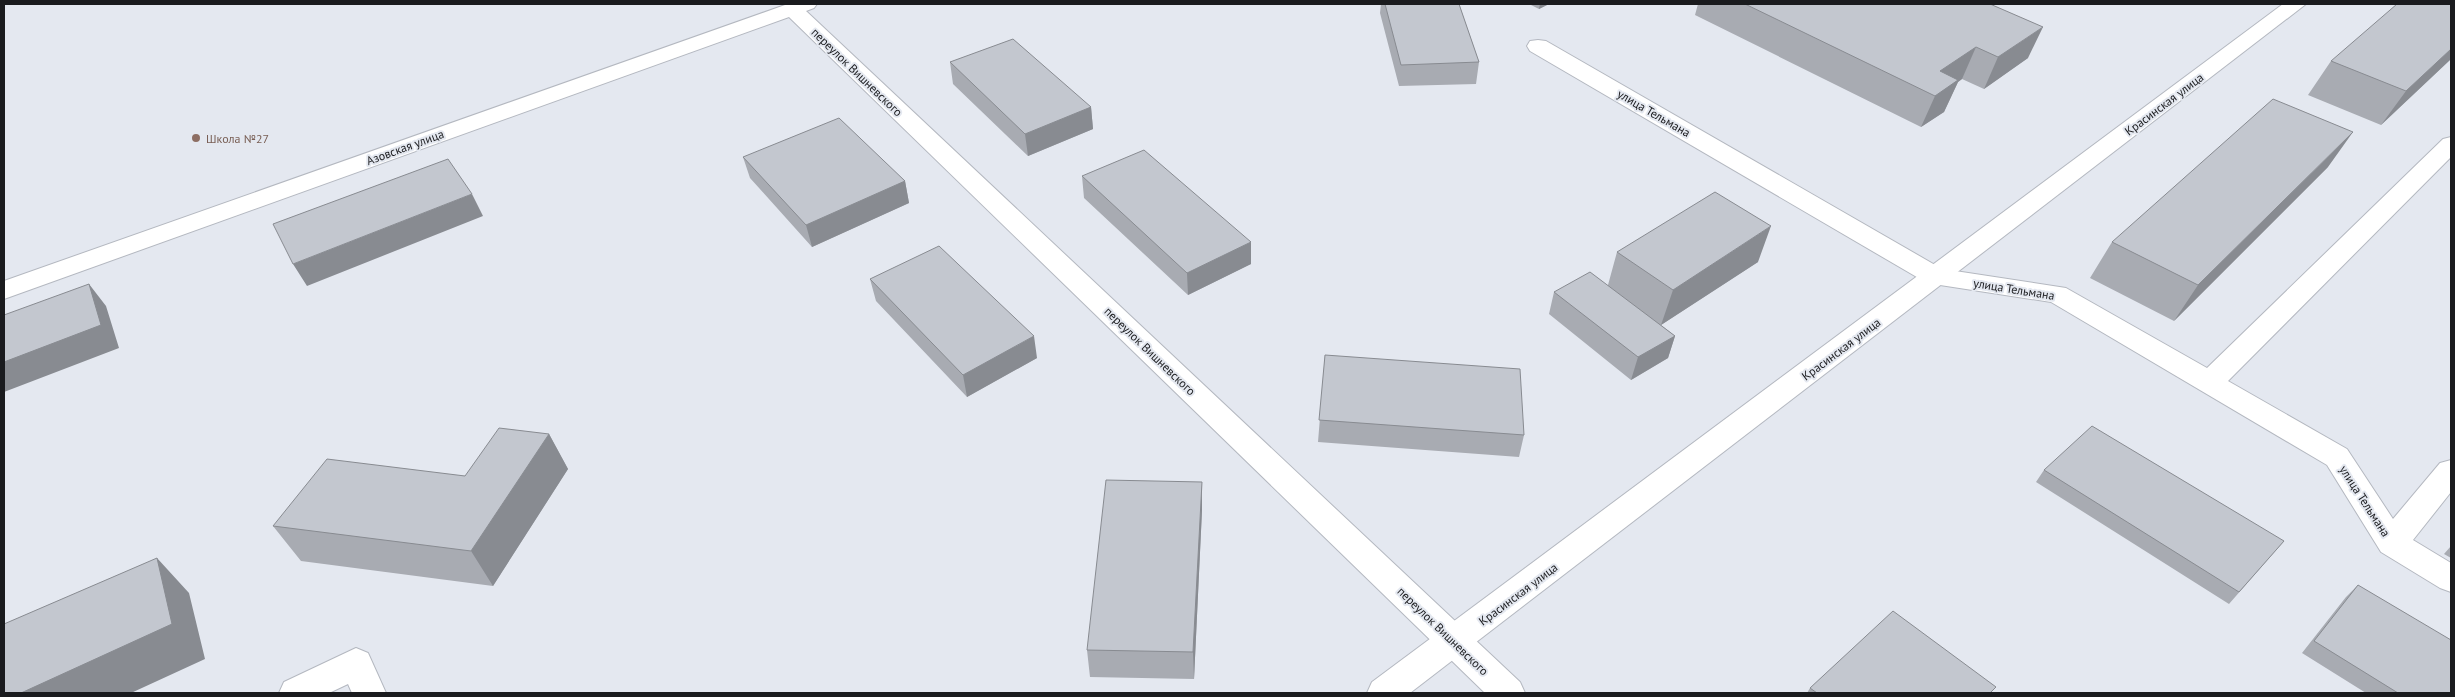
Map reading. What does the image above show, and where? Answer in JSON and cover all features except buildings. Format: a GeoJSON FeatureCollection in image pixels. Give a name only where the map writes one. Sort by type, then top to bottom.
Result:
{"type":"FeatureCollection","features":[{"type":"Feature","properties":{"kind":"street","name":"Красинская улица"},"geometry":{"type":"LineString","coordinates":[[1384,693],[1455,642],[2296,4]]}},
{"type":"Feature","properties":{"kind":"street","name":"Азовская улица"},"geometry":{"type":"LineString","coordinates":[[4,290],[800,6]]}},
{"type":"Feature","properties":{"kind":"street","name":"переулок Вишневского"},"geometry":{"type":"LineString","coordinates":[[800,6],[1508,693]]}},
{"type":"Feature","properties":{"kind":"street","name":"улица Тельмана"},"geometry":{"type":"LineString","coordinates":[[1538,46],[1936,277],[2056,294],[2337,457],[2392,543],[2451,579]]}},
{"type":"Feature","properties":{"kind":"street"},"geometry":{"type":"LineString","coordinates":[[2209,383],[2451,144]]}},
{"type":"Feature","properties":{"kind":"street"},"geometry":{"type":"LineString","coordinates":[[2392,543],[2451,471]]}},
{"type":"Feature","properties":{"kind":"street"},"geometry":{"type":"LineString","coordinates":[[296,693],[356,663],[369,693]]}},
{"type":"Feature","properties":{"kind":"place","name":"Школа №27"},"geometry":{"type":"Point","coordinates":[196,138]}}]}
